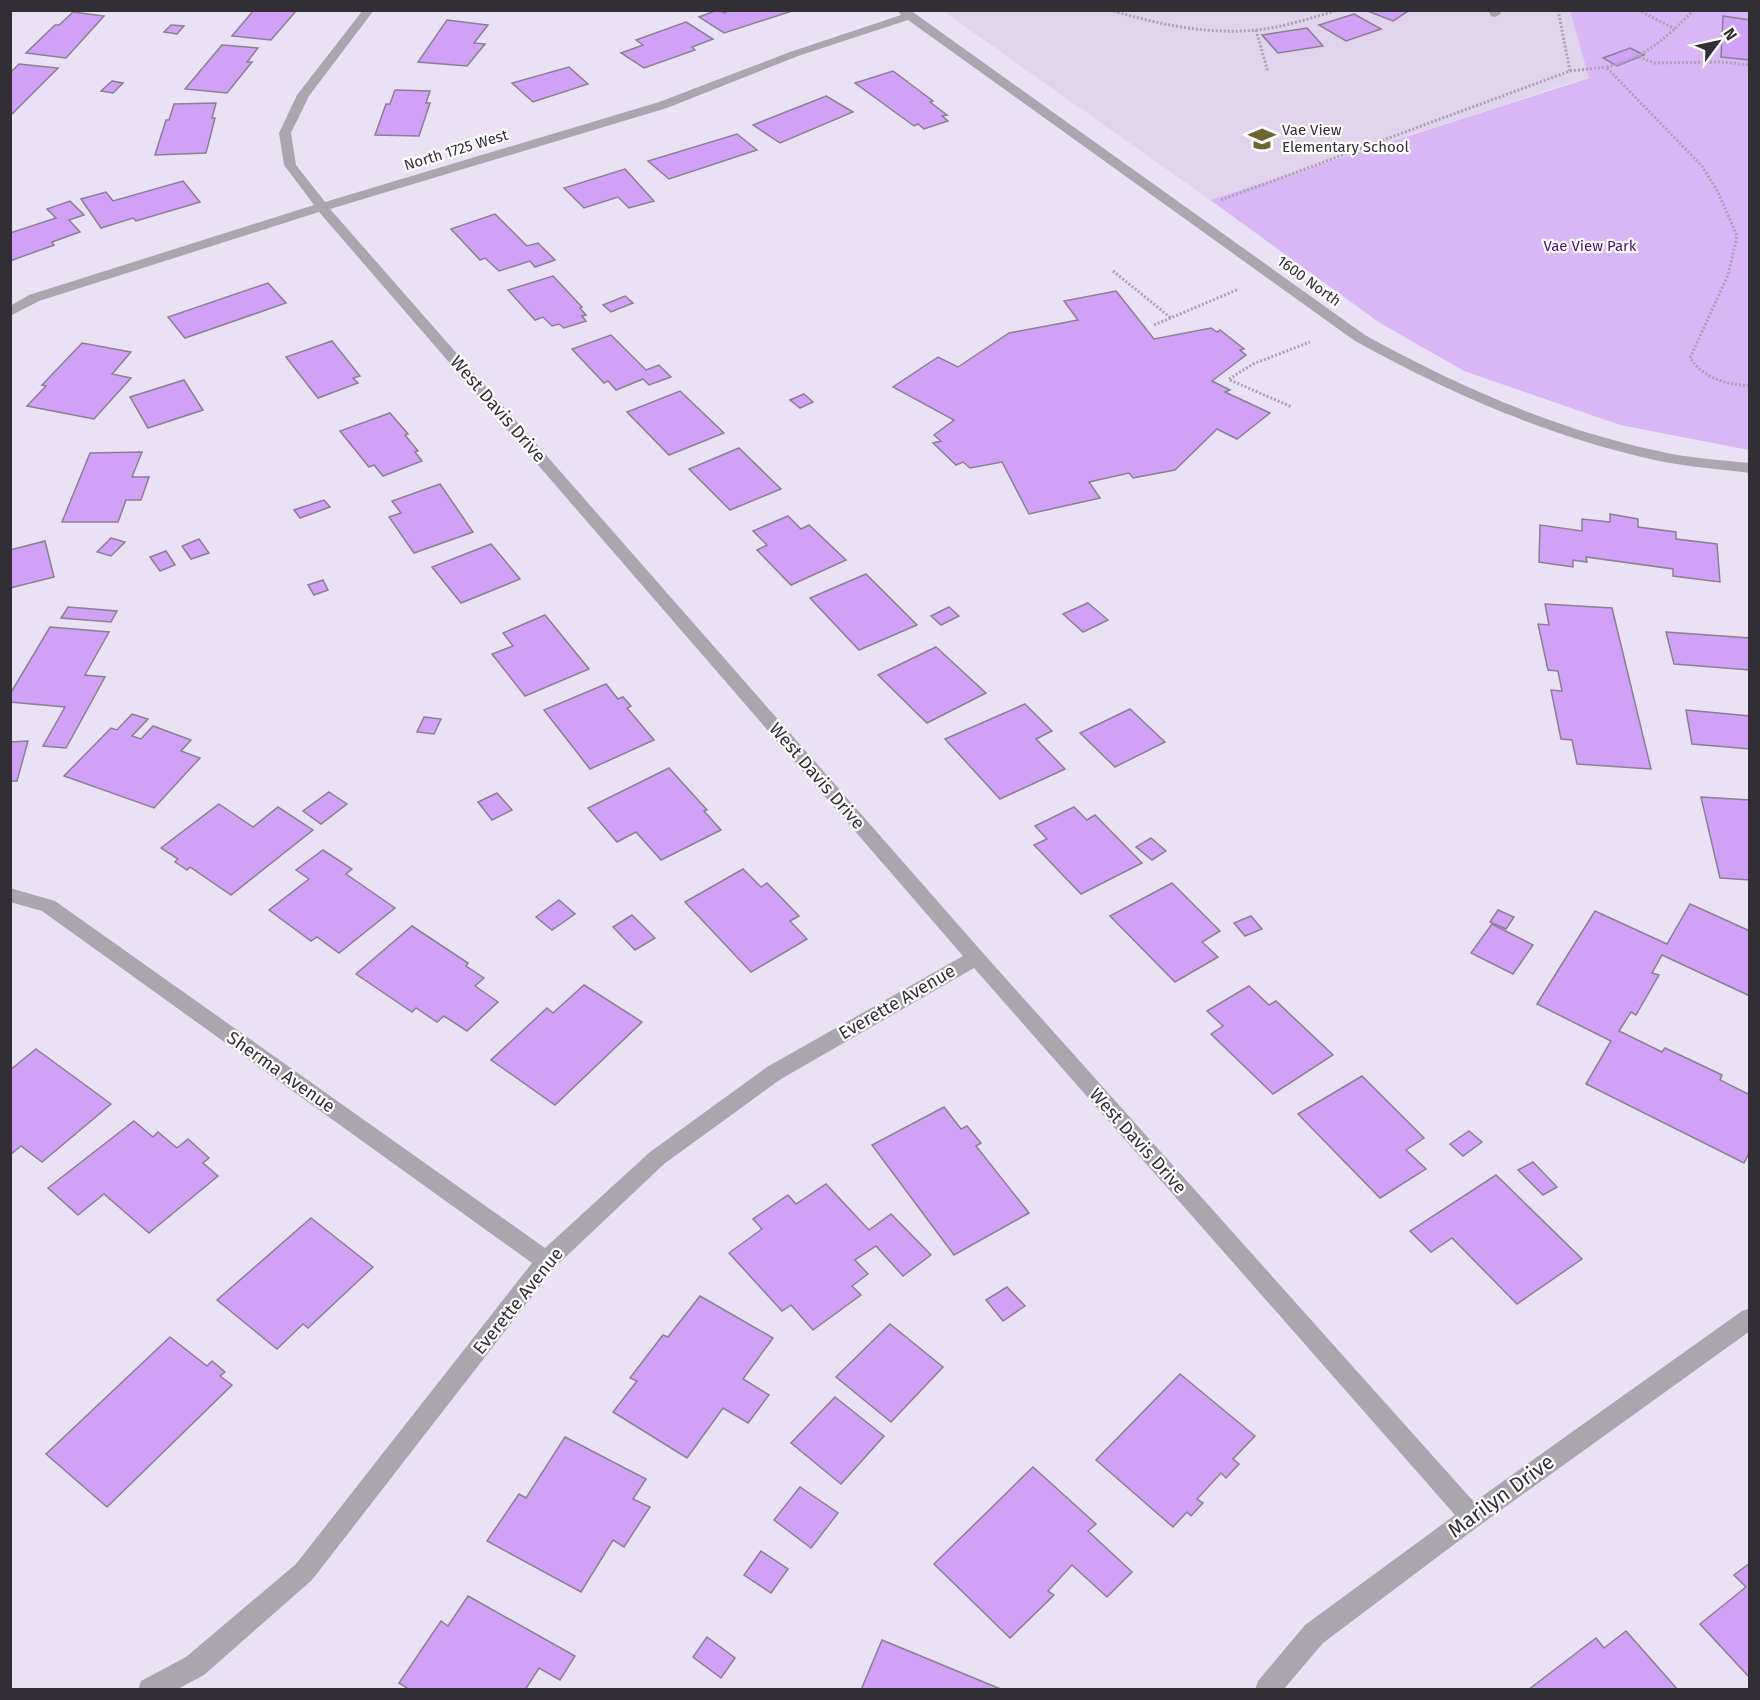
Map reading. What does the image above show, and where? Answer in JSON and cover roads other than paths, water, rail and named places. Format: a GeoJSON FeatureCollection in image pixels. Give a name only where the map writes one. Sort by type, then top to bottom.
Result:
{"type":"FeatureCollection","features":[{"type":"Feature","properties":{"kind":"street","name":"West Davis Drive"},"geometry":{"type":"LineString","coordinates":[[369,10],[303,95],[285,133],[290,165],[322,207],[976,958],[1472,1517]]}},
{"type":"Feature","properties":{"kind":"street","name":"North 1725 West"},"geometry":{"type":"LineString","coordinates":[[10,312],[34,298],[322,207],[663,105],[906,13]]}},
{"type":"Feature","properties":{"kind":"street","name":"1600 North"},"geometry":{"type":"LineString","coordinates":[[906,13],[1360,339],[1419,372],[1509,412],[1586,437],[1661,456],[1749,468]]}},
{"type":"Feature","properties":{"kind":"street","name":"Sherma Avenue"},"geometry":{"type":"LineString","coordinates":[[10,896],[48,906],[546,1261]]}},
{"type":"Feature","properties":{"kind":"street","name":"Everette Avenue"},"geometry":{"type":"LineString","coordinates":[[150,1689],[195,1666],[304,1572],[416,1431],[546,1261],[657,1158],[774,1073],[976,958]]}},
{"type":"Feature","properties":{"kind":"street","name":"Marilyn Drive"},"geometry":{"type":"LineString","coordinates":[[1267,1689],[1314,1634],[1749,1318]]}},
{"type":"Feature","properties":{"kind":"place","name":"Vae View Elementary School"},"geometry":{"type":"Point","coordinates":[1262,139]}},
{"type":"Feature","properties":{"kind":"park label","name":"Vae View Park"},"geometry":{"type":"Point","coordinates":[1590,246]}}]}
